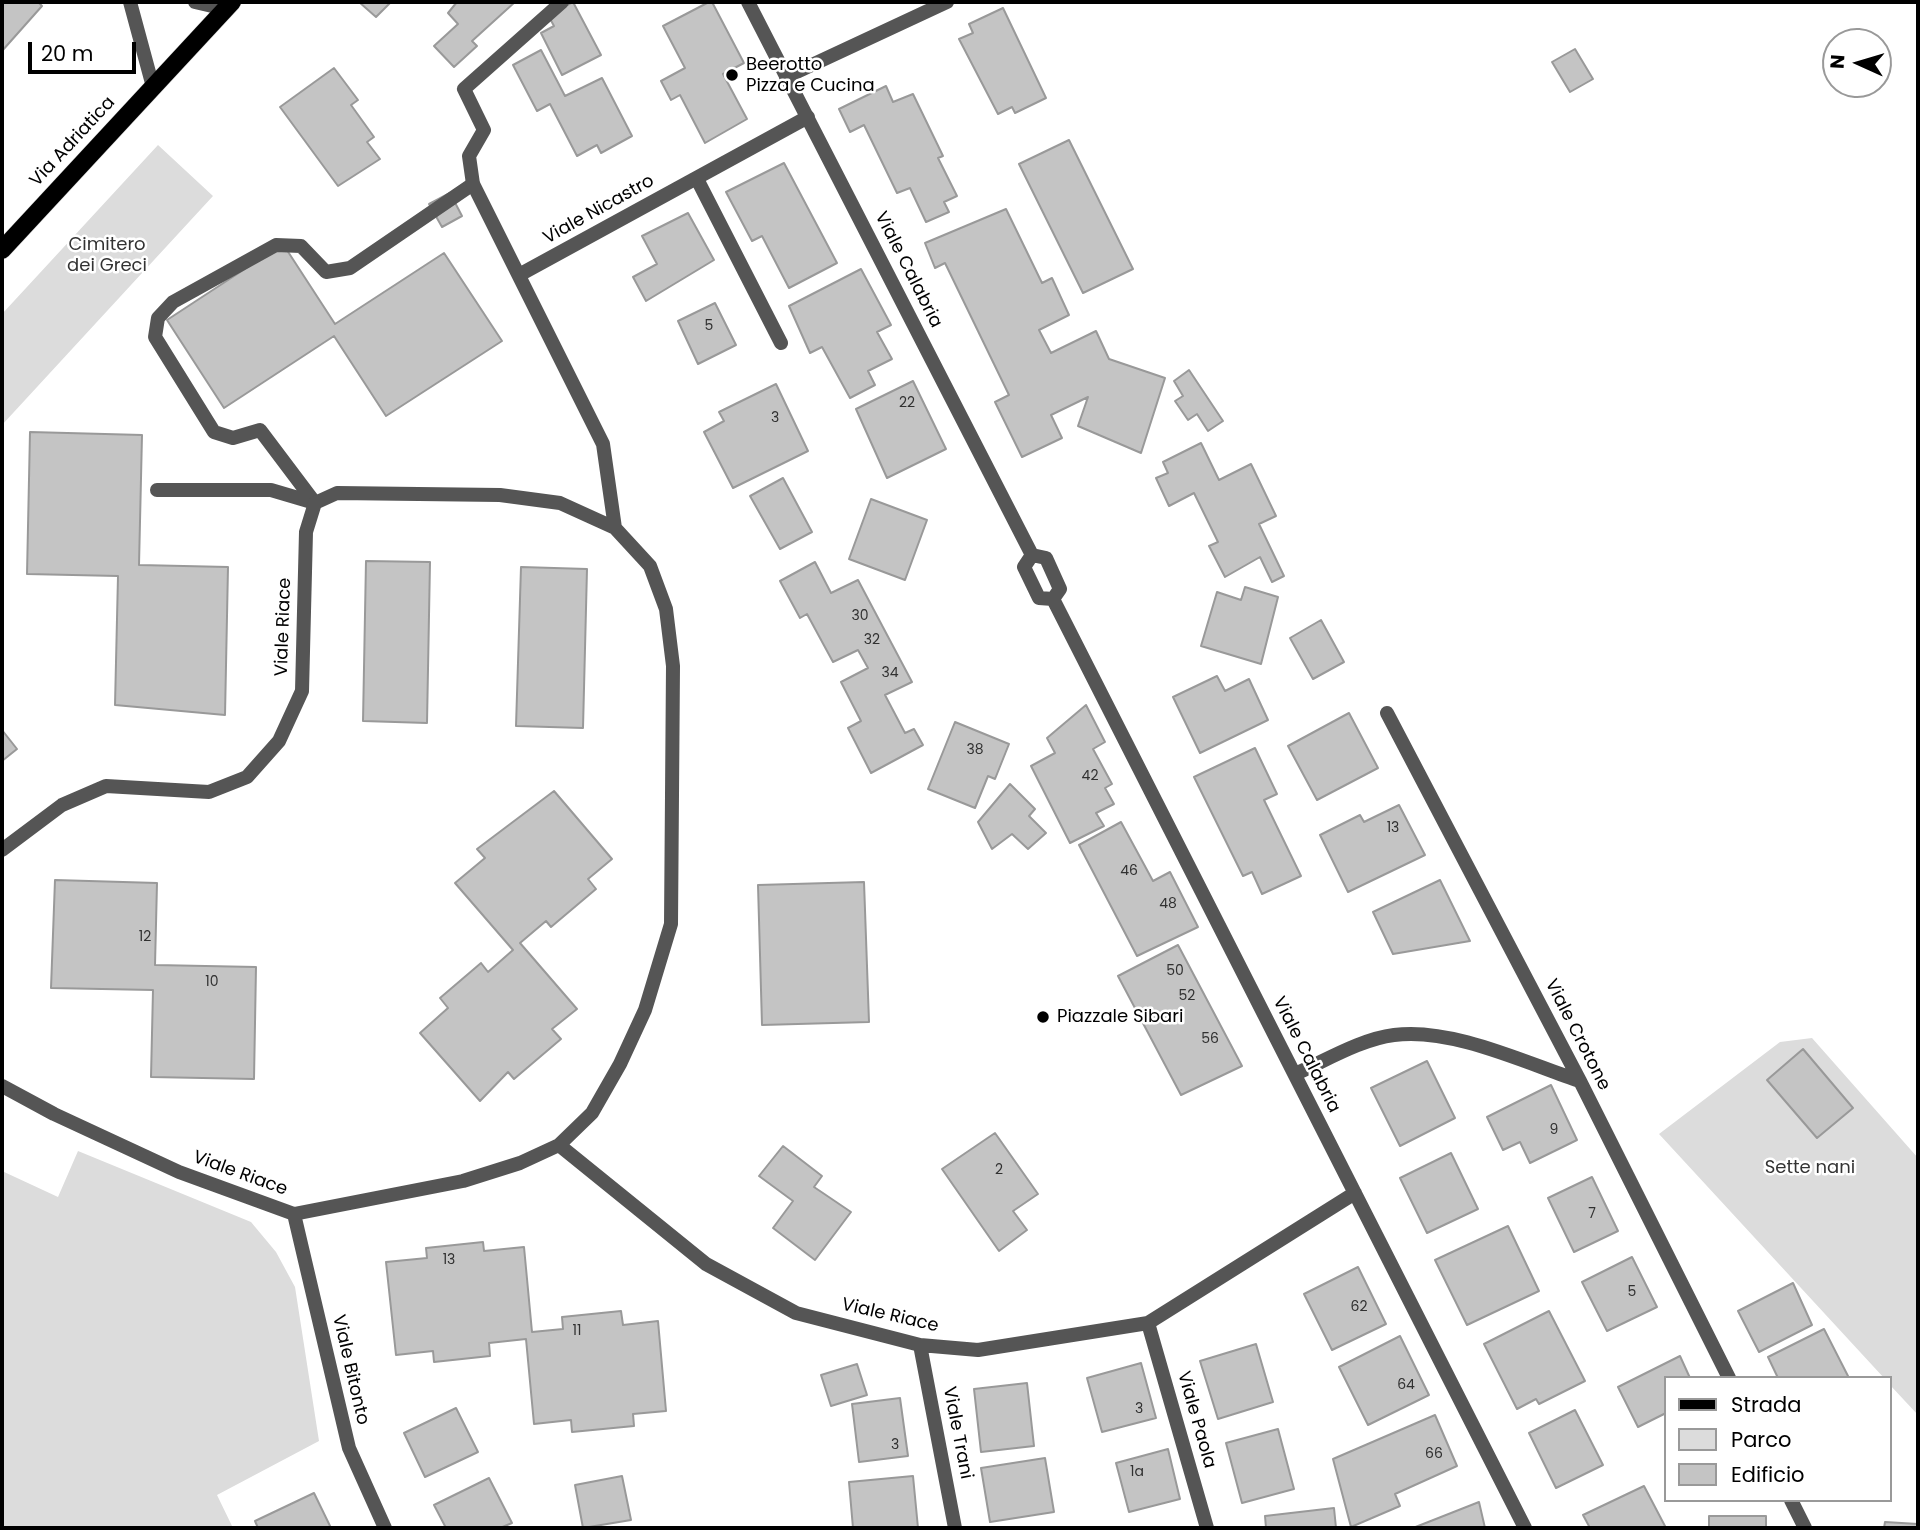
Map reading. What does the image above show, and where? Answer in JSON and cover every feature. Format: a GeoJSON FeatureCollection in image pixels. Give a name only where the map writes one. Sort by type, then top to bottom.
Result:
{"type":"FeatureCollection","features":[{"type":"Feature","properties":{"kind":"main road","name":"Via Adriatica"},"geometry":{"type":"LineString","coordinates":[[2,250],[227,4]]}},
{"type":"Feature","properties":{"kind":"street"},"geometry":{"type":"LineString","coordinates":[[130,2],[153,87]]}},
{"type":"Feature","properties":{"kind":"street"},"geometry":{"type":"LineString","coordinates":[[195,2],[227,4]]}},
{"type":"Feature","properties":{"kind":"street"},"geometry":{"type":"LineString","coordinates":[[562,2],[464,89],[484,130],[469,156],[473,184],[603,444],[615,528]]}},
{"type":"Feature","properties":{"kind":"street","name":"Viale Calabria"},"geometry":{"type":"LineString","coordinates":[[748,2],[1032,555]]}},
{"type":"Feature","properties":{"kind":"street"},"geometry":{"type":"LineString","coordinates":[[786,77],[947,2]]}},
{"type":"Feature","properties":{"kind":"street","name":"Viale Nicastro"},"geometry":{"type":"LineString","coordinates":[[519,275],[808,117]]}},
{"type":"Feature","properties":{"kind":"street"},"geometry":{"type":"LineString","coordinates":[[697,178],[781,343]]}},
{"type":"Feature","properties":{"kind":"street"},"geometry":{"type":"LineString","coordinates":[[315,503],[260,430],[233,438],[214,432],[155,337],[158,318],[173,302],[276,245],[301,246],[326,272],[350,268],[473,184]]}},
{"type":"Feature","properties":{"kind":"street"},"geometry":{"type":"LineString","coordinates":[[157,490],[271,490],[315,503]]}},
{"type":"Feature","properties":{"kind":"street","name":"Viale Riace"},"geometry":{"type":"LineString","coordinates":[[2,850],[62,805],[106,786],[209,792],[247,777],[279,741],[302,691],[306,532],[315,503],[337,492],[500,495],[560,503],[615,528],[650,566],[666,608],[673,666],[671,924],[645,1010],[620,1064],[592,1113],[559,1145],[520,1163],[463,1181],[294,1214],[179,1172],[54,1114],[2,1086]]}},
{"type":"Feature","properties":{"kind":"street"},"geometry":{"type":"LineString","coordinates":[[1032,555],[1046,558],[1060,589],[1053,599],[1039,598],[1024,567],[1032,555]]}},
{"type":"Feature","properties":{"kind":"street","name":"Viale Calabria"},"geometry":{"type":"LineString","coordinates":[[1053,599],[1525,1528]]}},
{"type":"Feature","properties":{"kind":"street","name":"Viale Crotone"},"geometry":{"type":"LineString","coordinates":[[1387,712],[1580,1081],[1728,1376]]}},
{"type":"Feature","properties":{"kind":"street"},"geometry":{"type":"LineString","coordinates":[[1294,1074],[1393,1035],[1422,1035],[1458,1040],[1580,1081]]}},
{"type":"Feature","properties":{"kind":"street","name":"Viale Riace"},"geometry":{"type":"LineString","coordinates":[[559,1145],[706,1264],[796,1313],[920,1345],[978,1350],[1148,1323],[1355,1193]]}},
{"type":"Feature","properties":{"kind":"street","name":"Viale Bitonto"},"geometry":{"type":"LineString","coordinates":[[294,1214],[349,1448],[385,1528]]}},
{"type":"Feature","properties":{"kind":"street","name":"Viale Paola"},"geometry":{"type":"LineString","coordinates":[[1148,1323],[1207,1528]]}},
{"type":"Feature","properties":{"kind":"street","name":"Viale Trani"},"geometry":{"type":"LineString","coordinates":[[920,1345],[955,1528]]}},
{"type":"Feature","properties":{"kind":"street"},"geometry":{"type":"LineString","coordinates":[[1792,1502],[1805,1528]]}},
{"type":"Feature","properties":{"kind":"green space","name":"Cimitero dei Greci"},"geometry":{"type":"Polygon","coordinates":[[[158,145],[213,196],[2,425],[2,314],[158,145]]]}},
{"type":"Feature","properties":{"kind":"green space","name":"Sette nani"},"geometry":{"type":"Polygon","coordinates":[[[1812,1038],[1918,1158],[1918,1415],[1892,1387],[1892,1376],[1882,1376],[1659,1134],[1780,1042],[1812,1038]]]}},
{"type":"Feature","properties":{"kind":"green space"},"geometry":{"type":"Polygon","coordinates":[[[78,1151],[251,1222],[276,1252],[295,1287],[319,1441],[217,1495],[233,1528],[4,1528],[2,1525],[2,1171],[58,1197],[78,1151]]]}},
{"type":"Feature","properties":{"kind":"building"},"geometry":{"type":"Polygon","coordinates":[[[2,2],[38,2],[42,6],[2,51],[2,2]]]}},
{"type":"Feature","properties":{"kind":"building"},"geometry":{"type":"Polygon","coordinates":[[[359,2],[391,2],[376,17],[359,2]]]}},
{"type":"Feature","properties":{"kind":"building"},"geometry":{"type":"Polygon","coordinates":[[[457,2],[515,2],[472,41],[477,46],[454,67],[434,46],[458,24],[448,13],[457,2]]]}},
{"type":"Feature","properties":{"kind":"building"},"geometry":{"type":"Polygon","coordinates":[[[573,2],[601,55],[562,75],[541,33],[554,26],[548,15],[573,2]]]}},
{"type":"Feature","properties":{"kind":"building"},"geometry":{"type":"Polygon","coordinates":[[[712,2],[744,63],[723,74],[747,119],[705,143],[680,95],[671,100],[661,81],[685,68],[663,26],[712,2]]]}},
{"type":"Feature","properties":{"kind":"building"},"geometry":{"type":"Polygon","coordinates":[[[1003,8],[1046,98],[1015,113],[1012,107],[998,114],[959,39],[973,33],[969,24],[1003,8]]]}},
{"type":"Feature","properties":{"kind":"building"},"geometry":{"type":"Polygon","coordinates":[[[1575,49],[1593,79],[1570,92],[1552,62],[1575,49]]]}},
{"type":"Feature","properties":{"kind":"building"},"geometry":{"type":"Polygon","coordinates":[[[541,50],[565,96],[602,78],[632,136],[601,153],[597,145],[577,156],[550,104],[537,111],[513,65],[541,50]]]}},
{"type":"Feature","properties":{"kind":"building"},"geometry":{"type":"Polygon","coordinates":[[[334,68],[358,100],[351,105],[374,137],[367,142],[380,159],[338,186],[280,107],[334,68]]]}},
{"type":"Feature","properties":{"kind":"building"},"geometry":{"type":"Polygon","coordinates":[[[886,86],[893,102],[913,94],[943,156],[938,158],[957,196],[944,202],[949,212],[926,222],[910,188],[897,193],[864,125],[850,132],[839,109],[886,86]]]}},
{"type":"Feature","properties":{"kind":"building"},"geometry":{"type":"Polygon","coordinates":[[[1069,140],[1133,269],[1083,293],[1019,164],[1069,140]]]}},
{"type":"Feature","properties":{"kind":"building"},"geometry":{"type":"Polygon","coordinates":[[[784,163],[837,263],[789,288],[762,236],[752,241],[726,192],[784,163]]]}},
{"type":"Feature","properties":{"kind":"building"},"geometry":{"type":"Polygon","coordinates":[[[450,193],[462,216],[442,227],[429,204],[450,193]]]}},
{"type":"Feature","properties":{"kind":"building"},"geometry":{"type":"Polygon","coordinates":[[[1006,209],[1042,283],[1052,278],[1069,315],[1039,330],[1051,353],[1096,331],[1109,359],[1165,378],[1141,453],[1078,426],[1088,397],[1051,415],[1062,438],[1022,457],[995,402],[1009,395],[945,263],[935,268],[925,243],[1006,209]]]}},
{"type":"Feature","properties":{"kind":"building"},"geometry":{"type":"Polygon","coordinates":[[[688,213],[714,260],[646,301],[633,277],[657,264],[642,236],[688,213]]]}},
{"type":"Feature","properties":{"kind":"building"},"geometry":{"type":"Polygon","coordinates":[[[283,244],[335,324],[444,253],[502,341],[386,416],[334,336],[224,408],[167,320],[283,244]]]}},
{"type":"Feature","properties":{"kind":"building"},"geometry":{"type":"Polygon","coordinates":[[[861,269],[891,325],[877,332],[892,359],[868,371],[875,385],[850,398],[822,347],[810,353],[789,306],[861,269]]]}},
{"type":"Feature","properties":{"kind":"building"},"geometry":{"type":"Polygon","coordinates":[[[715,303],[736,345],[698,364],[678,321],[715,303]]]}},
{"type":"Feature","properties":{"kind":"building"},"geometry":{"type":"Polygon","coordinates":[[[1189,370],[1223,421],[1208,431],[1197,414],[1188,420],[1175,401],[1183,396],[1174,381],[1189,370]]]}},
{"type":"Feature","properties":{"kind":"building"},"geometry":{"type":"Polygon","coordinates":[[[913,381],[946,449],[887,478],[856,409],[913,381]]]}},
{"type":"Feature","properties":{"kind":"building"},"geometry":{"type":"Polygon","coordinates":[[[776,384],[808,451],[733,488],[704,432],[724,421],[719,412],[776,384]]]}},
{"type":"Feature","properties":{"kind":"building"},"geometry":{"type":"Polygon","coordinates":[[[30,432],[142,435],[139,565],[228,567],[225,715],[115,705],[118,576],[27,574],[30,432]]]}},
{"type":"Feature","properties":{"kind":"building"},"geometry":{"type":"Polygon","coordinates":[[[1201,443],[1219,480],[1251,464],[1276,516],[1259,524],[1284,576],[1272,582],[1260,557],[1225,577],[1209,546],[1218,542],[1194,493],[1169,506],[1156,478],[1168,473],[1163,462],[1201,443]]]}},
{"type":"Feature","properties":{"kind":"building"},"geometry":{"type":"Polygon","coordinates":[[[783,478],[812,532],[780,549],[750,496],[783,478]]]}},
{"type":"Feature","properties":{"kind":"building"},"geometry":{"type":"Polygon","coordinates":[[[871,499],[927,520],[905,580],[849,559],[871,499]]]}},
{"type":"Feature","properties":{"kind":"building"},"geometry":{"type":"Polygon","coordinates":[[[366,561],[430,562],[427,723],[363,721],[366,561]]]}},
{"type":"Feature","properties":{"kind":"building"},"geometry":{"type":"Polygon","coordinates":[[[815,562],[831,593],[858,580],[912,682],[885,695],[905,733],[914,729],[923,745],[871,773],[848,728],[861,721],[841,682],[868,668],[858,650],[833,662],[807,614],[800,618],[780,581],[815,562]]]}},
{"type":"Feature","properties":{"kind":"building"},"geometry":{"type":"Polygon","coordinates":[[[521,567],[587,569],[583,728],[516,726],[521,567]]]}},
{"type":"Feature","properties":{"kind":"building"},"geometry":{"type":"Polygon","coordinates":[[[1245,587],[1278,597],[1261,664],[1201,646],[1217,592],[1241,600],[1245,587]]]}},
{"type":"Feature","properties":{"kind":"building"},"geometry":{"type":"Polygon","coordinates":[[[1321,620],[1344,662],[1313,679],[1290,638],[1321,620]]]}},
{"type":"Feature","properties":{"kind":"building"},"geometry":{"type":"Polygon","coordinates":[[[1217,676],[1225,691],[1249,679],[1268,720],[1200,753],[1173,697],[1217,676]]]}},
{"type":"Feature","properties":{"kind":"building"},"geometry":{"type":"Polygon","coordinates":[[[1086,705],[1105,742],[1093,749],[1112,784],[1105,788],[1114,804],[1096,813],[1104,826],[1070,843],[1031,766],[1055,753],[1047,738],[1086,705]]]}},
{"type":"Feature","properties":{"kind":"building"},"geometry":{"type":"Polygon","coordinates":[[[1349,713],[1378,768],[1317,800],[1288,746],[1349,713]]]}},
{"type":"Feature","properties":{"kind":"building"},"geometry":{"type":"Polygon","coordinates":[[[955,722],[1009,744],[995,779],[988,776],[975,808],[928,789],[955,722]]]}},
{"type":"Feature","properties":{"kind":"building"},"geometry":{"type":"Polygon","coordinates":[[[2,730],[17,749],[2,761],[2,730]]]}},
{"type":"Feature","properties":{"kind":"building"},"geometry":{"type":"Polygon","coordinates":[[[1255,748],[1277,794],[1264,800],[1301,876],[1262,894],[1252,872],[1243,876],[1194,777],[1255,748]]]}},
{"type":"Feature","properties":{"kind":"building"},"geometry":{"type":"Polygon","coordinates":[[[1010,784],[1035,809],[1029,816],[1046,833],[1028,849],[1012,834],[992,849],[978,822],[1010,784]]]}},
{"type":"Feature","properties":{"kind":"building"},"geometry":{"type":"Polygon","coordinates":[[[554,791],[612,859],[588,879],[596,889],[551,927],[546,921],[520,943],[577,1009],[552,1029],[561,1039],[514,1079],[508,1072],[480,1101],[420,1033],[448,1008],[440,998],[481,963],[488,972],[513,950],[455,883],[485,858],[477,849],[554,791]]]}},
{"type":"Feature","properties":{"kind":"building"},"geometry":{"type":"Polygon","coordinates":[[[1399,805],[1425,855],[1348,892],[1320,835],[1360,815],[1364,822],[1399,805]]]}},
{"type":"Feature","properties":{"kind":"building"},"geometry":{"type":"Polygon","coordinates":[[[1121,822],[1153,881],[1170,872],[1198,927],[1137,956],[1079,845],[1121,822]]]}},
{"type":"Feature","properties":{"kind":"building"},"geometry":{"type":"Polygon","coordinates":[[[55,880],[157,883],[155,965],[256,967],[254,1079],[151,1077],[153,990],[51,988],[55,880]]]}},
{"type":"Feature","properties":{"kind":"building"},"geometry":{"type":"Polygon","coordinates":[[[1440,880],[1470,941],[1393,954],[1373,912],[1440,880]]]}},
{"type":"Feature","properties":{"kind":"building"},"geometry":{"type":"Polygon","coordinates":[[[864,882],[869,1022],[762,1025],[758,885],[864,882]]]}},
{"type":"Feature","properties":{"kind":"building"},"geometry":{"type":"Polygon","coordinates":[[[1178,945],[1242,1066],[1181,1095],[1118,976],[1178,945]]]}},
{"type":"Feature","properties":{"kind":"building"},"geometry":{"type":"Polygon","coordinates":[[[1803,1049],[1853,1108],[1817,1138],[1767,1080],[1803,1049]]]}},
{"type":"Feature","properties":{"kind":"building"},"geometry":{"type":"Polygon","coordinates":[[[1427,1061],[1455,1118],[1400,1146],[1371,1088],[1427,1061]]]}},
{"type":"Feature","properties":{"kind":"building"},"geometry":{"type":"Polygon","coordinates":[[[1551,1085],[1577,1140],[1530,1163],[1520,1142],[1503,1150],[1487,1117],[1551,1085]]]}},
{"type":"Feature","properties":{"kind":"building"},"geometry":{"type":"Polygon","coordinates":[[[995,1133],[1038,1194],[1013,1211],[1027,1230],[999,1251],[942,1169],[995,1133]]]}},
{"type":"Feature","properties":{"kind":"building"},"geometry":{"type":"Polygon","coordinates":[[[783,1146],[822,1176],[814,1187],[851,1212],[815,1260],[773,1228],[793,1201],[759,1176],[783,1146]]]}},
{"type":"Feature","properties":{"kind":"building"},"geometry":{"type":"Polygon","coordinates":[[[1451,1153],[1478,1209],[1427,1233],[1400,1178],[1451,1153]]]}},
{"type":"Feature","properties":{"kind":"building"},"geometry":{"type":"Polygon","coordinates":[[[1592,1177],[1618,1231],[1574,1252],[1548,1198],[1592,1177]]]}},
{"type":"Feature","properties":{"kind":"building"},"geometry":{"type":"Polygon","coordinates":[[[1508,1226],[1539,1291],[1467,1325],[1435,1260],[1508,1226]]]}},
{"type":"Feature","properties":{"kind":"building"},"geometry":{"type":"Polygon","coordinates":[[[483,1242],[484,1251],[524,1247],[532,1332],[563,1329],[562,1317],[621,1311],[623,1325],[658,1321],[666,1411],[633,1414],[634,1426],[572,1432],[571,1420],[534,1424],[526,1339],[489,1343],[490,1356],[434,1362],[433,1351],[396,1355],[386,1262],[427,1258],[426,1248],[483,1242]]]}},
{"type":"Feature","properties":{"kind":"building"},"geometry":{"type":"Polygon","coordinates":[[[1632,1257],[1657,1307],[1607,1331],[1582,1282],[1632,1257]]]}},
{"type":"Feature","properties":{"kind":"building"},"geometry":{"type":"Polygon","coordinates":[[[1358,1267],[1386,1324],[1332,1350],[1304,1294],[1358,1267]]]}},
{"type":"Feature","properties":{"kind":"building"},"geometry":{"type":"Polygon","coordinates":[[[1793,1283],[1812,1325],[1759,1352],[1738,1311],[1793,1283]]]}},
{"type":"Feature","properties":{"kind":"building"},"geometry":{"type":"Polygon","coordinates":[[[1549,1311],[1585,1381],[1539,1404],[1536,1399],[1517,1409],[1484,1344],[1549,1311]]]}},
{"type":"Feature","properties":{"kind":"building"},"geometry":{"type":"Polygon","coordinates":[[[1824,1329],[1848,1376],[1777,1376],[1768,1357],[1824,1329]]]}},
{"type":"Feature","properties":{"kind":"building"},"geometry":{"type":"Polygon","coordinates":[[[1400,1336],[1429,1395],[1368,1425],[1339,1367],[1400,1336]]]}},
{"type":"Feature","properties":{"kind":"building"},"geometry":{"type":"Polygon","coordinates":[[[1256,1344],[1273,1402],[1218,1419],[1200,1361],[1256,1344]]]}},
{"type":"Feature","properties":{"kind":"building"},"geometry":{"type":"Polygon","coordinates":[[[1680,1356],[1689,1376],[1664,1376],[1664,1414],[1638,1427],[1618,1387],[1680,1356]]]}},
{"type":"Feature","properties":{"kind":"building"},"geometry":{"type":"Polygon","coordinates":[[[1141,1363],[1156,1418],[1102,1432],[1087,1378],[1141,1363]]]}},
{"type":"Feature","properties":{"kind":"building"},"geometry":{"type":"Polygon","coordinates":[[[857,1364],[867,1395],[831,1406],[821,1375],[857,1364]]]}},
{"type":"Feature","properties":{"kind":"building"},"geometry":{"type":"Polygon","coordinates":[[[1027,1383],[1034,1446],[981,1452],[974,1389],[1027,1383]]]}},
{"type":"Feature","properties":{"kind":"building"},"geometry":{"type":"Polygon","coordinates":[[[900,1398],[908,1456],[859,1462],[852,1404],[900,1398]]]}},
{"type":"Feature","properties":{"kind":"building"},"geometry":{"type":"Polygon","coordinates":[[[456,1408],[478,1452],[425,1477],[404,1433],[456,1408]]]}},
{"type":"Feature","properties":{"kind":"building"},"geometry":{"type":"Polygon","coordinates":[[[1575,1410],[1603,1465],[1556,1488],[1529,1433],[1575,1410]]]}},
{"type":"Feature","properties":{"kind":"building"},"geometry":{"type":"Polygon","coordinates":[[[1435,1415],[1457,1466],[1395,1494],[1400,1506],[1351,1527],[1333,1459],[1435,1415]]]}},
{"type":"Feature","properties":{"kind":"building"},"geometry":{"type":"Polygon","coordinates":[[[1278,1429],[1294,1489],[1242,1503],[1226,1443],[1278,1429]]]}},
{"type":"Feature","properties":{"kind":"building"},"geometry":{"type":"Polygon","coordinates":[[[1168,1449],[1180,1499],[1129,1512],[1116,1463],[1168,1449]]]}},
{"type":"Feature","properties":{"kind":"building"},"geometry":{"type":"Polygon","coordinates":[[[1045,1458],[1054,1512],[990,1522],[981,1468],[1045,1458]]]}},
{"type":"Feature","properties":{"kind":"building"},"geometry":{"type":"Polygon","coordinates":[[[622,1476],[631,1520],[583,1528],[575,1485],[622,1476]]]}},
{"type":"Feature","properties":{"kind":"building"},"geometry":{"type":"Polygon","coordinates":[[[913,1476],[918,1528],[853,1528],[849,1482],[913,1476]]]}},
{"type":"Feature","properties":{"kind":"building"},"geometry":{"type":"Polygon","coordinates":[[[489,1478],[512,1523],[500,1528],[446,1528],[434,1505],[489,1478]]]}},
{"type":"Feature","properties":{"kind":"building"},"geometry":{"type":"Polygon","coordinates":[[[1644,1486],[1666,1528],[1590,1528],[1583,1515],[1644,1486]]]}},
{"type":"Feature","properties":{"kind":"building"},"geometry":{"type":"Polygon","coordinates":[[[314,1493],[331,1528],[258,1528],[255,1521],[314,1493]]]}},
{"type":"Feature","properties":{"kind":"building"},"geometry":{"type":"Polygon","coordinates":[[[1479,1502],[1485,1528],[1413,1528],[1479,1502]]]}},
{"type":"Feature","properties":{"kind":"building"},"geometry":{"type":"Polygon","coordinates":[[[1334,1508],[1336,1528],[1266,1528],[1265,1516],[1334,1508]]]}},
{"type":"Feature","properties":{"kind":"building"},"geometry":{"type":"Polygon","coordinates":[[[1709,1516],[1766,1516],[1766,1528],[1709,1528],[1709,1516]]]}},
{"type":"Feature","properties":{"kind":"building"},"geometry":{"type":"Polygon","coordinates":[[[1885,1522],[1918,1524],[1918,1528],[1884,1528],[1885,1522]]]}},
{"type":"Feature","properties":{"kind":"place","name":"Beerotto Pizza e Cucina"},"geometry":{"type":"Point","coordinates":[732,75]}},
{"type":"Feature","properties":{"kind":"place","name":"Piazzale Sibari"},"geometry":{"type":"Point","coordinates":[1043,1017]}}]}
